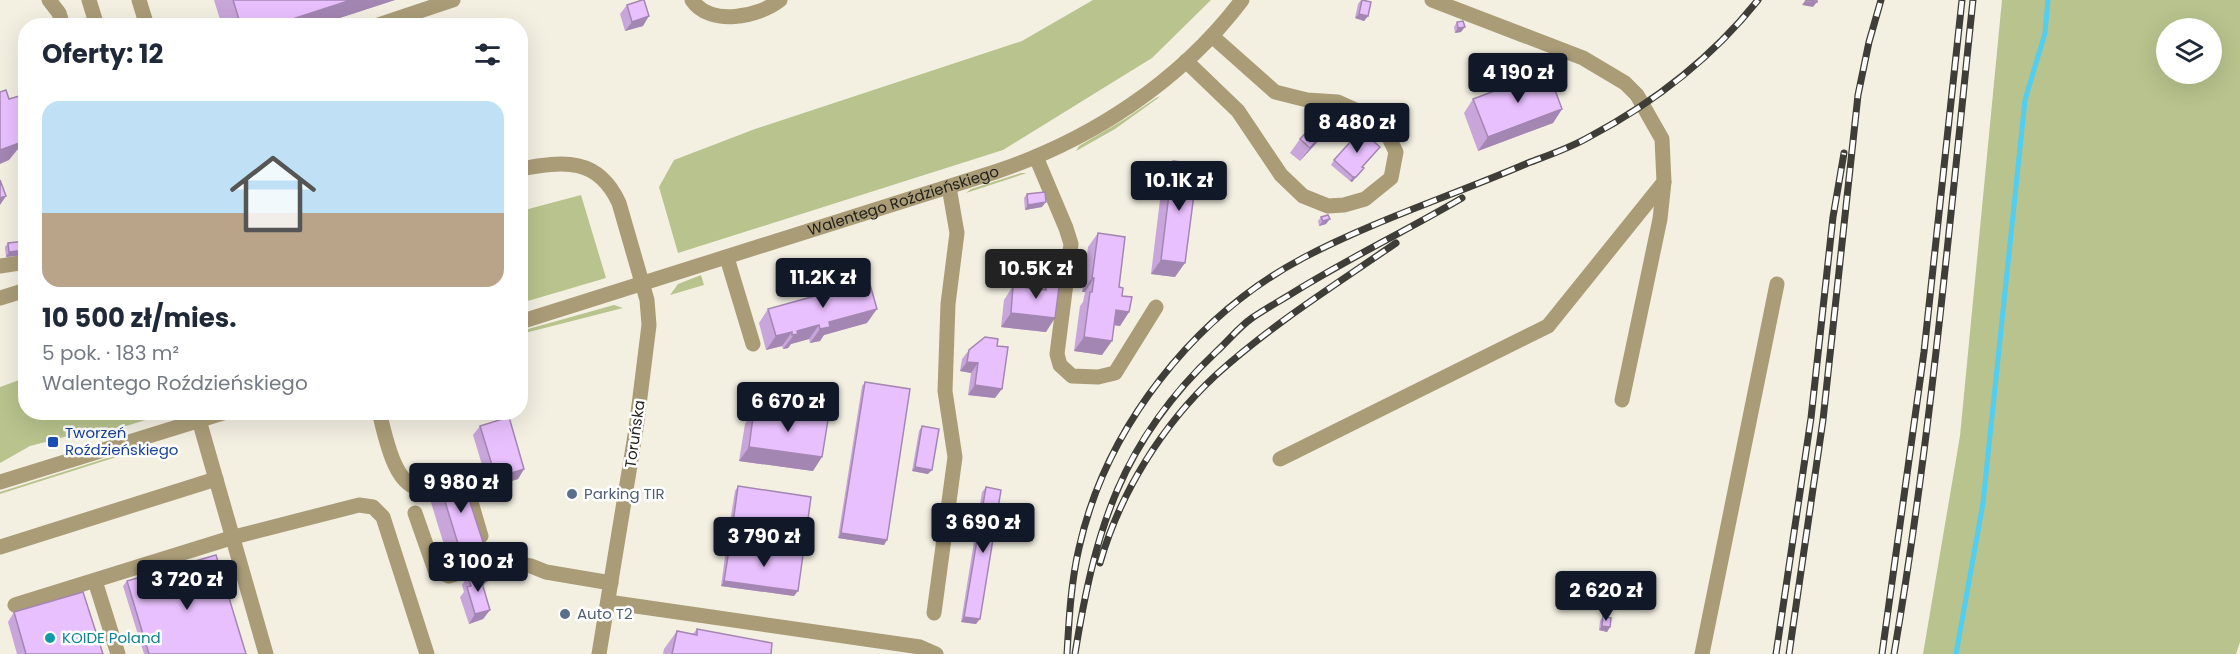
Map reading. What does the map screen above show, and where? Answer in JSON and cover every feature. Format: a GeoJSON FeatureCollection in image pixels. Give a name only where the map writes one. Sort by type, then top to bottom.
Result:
{"type":"FeatureCollection","features":[{"type":"Feature","properties":{"kind":"street"},"geometry":{"type":"LineString","coordinates":[[50,0],[61,18]]}},
{"type":"Feature","properties":{"kind":"street"},"geometry":{"type":"LineString","coordinates":[[88,0],[94,18]]}},
{"type":"Feature","properties":{"kind":"street"},"geometry":{"type":"LineString","coordinates":[[139,0],[145,18]]}},
{"type":"Feature","properties":{"kind":"street"},"geometry":{"type":"LineString","coordinates":[[399,18],[453,0]]}},
{"type":"Feature","properties":{"kind":"street"},"geometry":{"type":"LineString","coordinates":[[692,0],[697,8],[722,17],[747,14],[772,6],[780,0]]}},
{"type":"Feature","properties":{"kind":"street","name":"Walentego Roździeńskiego"},"geometry":{"type":"LineString","coordinates":[[528,320],[949,187],[1036,157],[1109,119],[1152,89],[1212,36],[1242,0]]}},
{"type":"Feature","properties":{"kind":"street"},"geometry":{"type":"LineString","coordinates":[[1431,0],[1583,58],[1625,83],[1637,95],[1662,140],[1664,182],[1660,219],[1622,400]]}},
{"type":"Feature","properties":{"kind":"street"},"geometry":{"type":"LineString","coordinates":[[1186,61],[1238,111],[1281,175],[1303,196],[1328,206],[1344,205],[1365,199],[1391,178],[1396,152],[1387,134],[1369,117],[1338,102],[1307,100],[1275,92],[1212,36]]}},
{"type":"Feature","properties":{"kind":"street"},"geometry":{"type":"LineString","coordinates":[[1036,157],[1071,244],[1057,354],[1060,365],[1072,376],[1098,377],[1115,373],[1156,307]]}},
{"type":"Feature","properties":{"kind":"street","name":"Toruńska"},"geometry":{"type":"LineString","coordinates":[[528,168],[564,164],[590,169],[601,175],[612,188],[619,203],[649,306],[650,325],[636,429],[599,654]]}},
{"type":"Feature","properties":{"kind":"street"},"geometry":{"type":"LineString","coordinates":[[1280,459],[1548,326],[1664,182]]}},
{"type":"Feature","properties":{"kind":"street"},"geometry":{"type":"LineString","coordinates":[[934,613],[955,457],[945,391],[948,304],[957,233],[949,187]]}},
{"type":"Feature","properties":{"kind":"street"},"geometry":{"type":"LineString","coordinates":[[727,258],[753,344]]}},
{"type":"Feature","properties":{"kind":"street"},"geometry":{"type":"LineString","coordinates":[[0,266],[18,263]]}},
{"type":"Feature","properties":{"kind":"street"},"geometry":{"type":"LineString","coordinates":[[1702,654],[1777,284]]}},
{"type":"Feature","properties":{"kind":"street"},"geometry":{"type":"LineString","coordinates":[[0,298],[18,292]]}},
{"type":"Feature","properties":{"kind":"street"},"geometry":{"type":"LineString","coordinates":[[0,482],[199,420],[267,654]]}},
{"type":"Feature","properties":{"kind":"street"},"geometry":{"type":"LineString","coordinates":[[381,420],[398,474],[407,484],[421,488],[463,475],[481,536]]}},
{"type":"Feature","properties":{"kind":"street"},"geometry":{"type":"LineString","coordinates":[[0,547],[216,479]]}},
{"type":"Feature","properties":{"kind":"street"},"geometry":{"type":"LineString","coordinates":[[15,605],[234,537],[343,507],[359,505],[373,507],[383,518],[427,654]]}},
{"type":"Feature","properties":{"kind":"street"},"geometry":{"type":"LineString","coordinates":[[415,513],[435,570],[449,576],[500,561],[531,566],[546,572],[611,583]]}},
{"type":"Feature","properties":{"kind":"street"},"geometry":{"type":"LineString","coordinates":[[95,581],[118,654]]}},
{"type":"Feature","properties":{"kind":"street"},"geometry":{"type":"LineString","coordinates":[[608,602],[920,647],[936,654]]}},
{"type":"Feature","properties":{"kind":"green space"},"geometry":{"type":"Polygon","coordinates":[[[1093,0],[1211,0],[1152,58],[1003,150],[678,253],[659,187],[674,160],[755,129],[1022,41],[1093,0]]]}},
{"type":"Feature","properties":{"kind":"green space"},"geometry":{"type":"Polygon","coordinates":[[[2002,0],[2240,0],[2240,642],[2236,654],[1923,654],[1960,436],[2002,0]]]}},
{"type":"Feature","properties":{"kind":"green space"},"geometry":{"type":"Polygon","coordinates":[[[1161,96],[1115,129],[1076,151],[1079,146],[1161,96]]]}},
{"type":"Feature","properties":{"kind":"green space"},"geometry":{"type":"Polygon","coordinates":[[[1027,173],[966,193],[971,189],[1027,173]]]}},
{"type":"Feature","properties":{"kind":"green space"},"geometry":{"type":"Polygon","coordinates":[[[581,195],[606,278],[528,301],[528,209],[581,195]]]}},
{"type":"Feature","properties":{"kind":"green space"},"geometry":{"type":"Polygon","coordinates":[[[701,275],[704,285],[670,295],[678,284],[701,275]]]}},
{"type":"Feature","properties":{"kind":"green space"},"geometry":{"type":"Polygon","coordinates":[[[614,305],[623,308],[528,332],[528,329],[614,305]]]}},
{"type":"Feature","properties":{"kind":"green space"},"geometry":{"type":"Polygon","coordinates":[[[18,380],[18,420],[146,420],[123,427],[83,432],[30,446],[0,463],[0,387],[18,380]]]}},
{"type":"Feature","properties":{"kind":"green space"},"geometry":{"type":"Polygon","coordinates":[[[148,445],[149,450],[126,454],[0,494],[0,492],[148,445]]]}},
{"type":"Feature","properties":{"kind":"building"},"geometry":{"type":"Polygon","coordinates":[[[233,0],[351,0],[296,18],[239,18],[233,0]]]}},
{"type":"Feature","properties":{"kind":"building"},"geometry":{"type":"Polygon","coordinates":[[[644,0],[649,16],[632,22],[627,5],[644,0]]]}},
{"type":"Feature","properties":{"kind":"building"},"geometry":{"type":"Polygon","coordinates":[[[1362,0],[1371,2],[1368,16],[1359,14],[1362,0]]]}},
{"type":"Feature","properties":{"kind":"building"},"geometry":{"type":"Polygon","coordinates":[[[1463,21],[1465,27],[1458,28],[1457,22],[1463,21]]]}},
{"type":"Feature","properties":{"kind":"building"},"geometry":{"type":"Polygon","coordinates":[[[1548,71],[1562,109],[1488,137],[1473,99],[1548,71]]]}},
{"type":"Feature","properties":{"kind":"building"},"geometry":{"type":"Polygon","coordinates":[[[6,90],[9,99],[18,96],[18,143],[0,150],[0,92],[6,90]]]}},
{"type":"Feature","properties":{"kind":"building"},"geometry":{"type":"Polygon","coordinates":[[[1333,104],[1342,112],[1310,148],[1300,139],[1333,104]]]}},
{"type":"Feature","properties":{"kind":"building"},"geometry":{"type":"Polygon","coordinates":[[[1361,130],[1380,147],[1356,177],[1353,177],[1334,160],[1361,130]]]}},
{"type":"Feature","properties":{"kind":"building"},"geometry":{"type":"Polygon","coordinates":[[[1173,161],[1198,164],[1185,263],[1161,260],[1173,161]]]}},
{"type":"Feature","properties":{"kind":"building"},"geometry":{"type":"Polygon","coordinates":[[[0,180],[6,196],[0,198],[0,180]]]}},
{"type":"Feature","properties":{"kind":"building"},"geometry":{"type":"Polygon","coordinates":[[[1045,192],[1046,202],[1028,205],[1027,194],[1045,192]]]}},
{"type":"Feature","properties":{"kind":"building"},"geometry":{"type":"Polygon","coordinates":[[[1328,215],[1330,219],[1323,221],[1321,217],[1328,215]]]}},
{"type":"Feature","properties":{"kind":"building"},"geometry":{"type":"Polygon","coordinates":[[[1098,233],[1125,237],[1119,287],[1123,288],[1122,296],[1132,297],[1129,312],[1116,310],[1112,341],[1084,337],[1094,278],[1092,278],[1098,233]]]}},
{"type":"Feature","properties":{"kind":"building"},"geometry":{"type":"Polygon","coordinates":[[[18,242],[18,251],[9,252],[8,243],[18,242]]]}},
{"type":"Feature","properties":{"kind":"building"},"geometry":{"type":"Polygon","coordinates":[[[1048,277],[1060,279],[1055,318],[1011,313],[1013,286],[1046,290],[1048,277]]]}},
{"type":"Feature","properties":{"kind":"building"},"geometry":{"type":"Polygon","coordinates":[[[869,281],[877,309],[829,322],[830,327],[820,329],[819,325],[797,331],[798,334],[792,335],[792,332],[776,336],[768,309],[869,281]]]}},
{"type":"Feature","properties":{"kind":"building"},"geometry":{"type":"Polygon","coordinates":[[[985,337],[998,339],[997,346],[1008,347],[1002,389],[975,385],[978,363],[967,362],[969,350],[985,337]]]}},
{"type":"Feature","properties":{"kind":"building"},"geometry":{"type":"Polygon","coordinates":[[[865,382],[910,389],[887,540],[841,533],[865,382]]]}},
{"type":"Feature","properties":{"kind":"building"},"geometry":{"type":"Polygon","coordinates":[[[754,410],[828,420],[822,457],[749,447],[754,410]]]}},
{"type":"Feature","properties":{"kind":"building"},"geometry":{"type":"Polygon","coordinates":[[[499,420],[510,420],[524,469],[496,478],[480,426],[499,420]]]}},
{"type":"Feature","properties":{"kind":"building"},"geometry":{"type":"Polygon","coordinates":[[[922,426],[939,429],[932,470],[915,467],[922,426]]]}},
{"type":"Feature","properties":{"kind":"building"},"geometry":{"type":"Polygon","coordinates":[[[461,475],[484,545],[465,553],[463,545],[459,547],[439,482],[461,475]]]}},
{"type":"Feature","properties":{"kind":"building"},"geometry":{"type":"Polygon","coordinates":[[[738,486],[811,497],[806,534],[733,523],[738,486]]]}},
{"type":"Feature","properties":{"kind":"building"},"geometry":{"type":"Polygon","coordinates":[[[986,487],[1001,490],[980,619],[964,617],[986,487]]]}},
{"type":"Feature","properties":{"kind":"building"},"geometry":{"type":"Polygon","coordinates":[[[730,544],[803,555],[798,591],[724,581],[730,544]]]}},
{"type":"Feature","properties":{"kind":"building"},"geometry":{"type":"Polygon","coordinates":[[[216,555],[246,654],[149,654],[127,581],[216,555]]]}},
{"type":"Feature","properties":{"kind":"building"},"geometry":{"type":"Polygon","coordinates":[[[484,571],[487,581],[482,583],[490,610],[475,614],[467,587],[471,586],[468,576],[484,571]]]}},
{"type":"Feature","properties":{"kind":"building","name":"KOIDE Poland"},"geometry":{"type":"Polygon","coordinates":[[[83,592],[103,654],[26,654],[14,612],[83,592]]]}},
{"type":"Feature","properties":{"kind":"building"},"geometry":{"type":"Polygon","coordinates":[[[1603,616],[1611,618],[1610,627],[1602,626],[1603,616]]]}},
{"type":"Feature","properties":{"kind":"building"},"geometry":{"type":"Polygon","coordinates":[[[697,629],[772,643],[771,654],[672,654],[677,631],[697,635],[697,629]]]}},
{"type":"Feature","properties":{"kind":"waterway"},"geometry":{"type":"LineString","coordinates":[[1956,654],[1983,503],[2025,100],[2045,33],[2048,0]]}},
{"type":"Feature","properties":{"kind":"railway"},"geometry":{"type":"LineString","coordinates":[[1067,654],[1074,574],[1092,503],[1110,460],[1133,418],[1160,379],[1191,343],[1263,282],[1303,258],[1386,220],[1567,148],[1637,109],[1681,78],[1701,60],[1758,0]]}},
{"type":"Feature","properties":{"kind":"railway"},"geometry":{"type":"LineString","coordinates":[[1789,654],[1823,420],[1858,95],[1881,0]]}},
{"type":"Feature","properties":{"kind":"railway"},"geometry":{"type":"LineString","coordinates":[[1882,654],[1924,352],[1962,0]]}},
{"type":"Feature","properties":{"kind":"railway"},"geometry":{"type":"LineString","coordinates":[[1894,654],[1929,410],[1973,0]]}},
{"type":"Feature","properties":{"kind":"railway"},"geometry":{"type":"LineString","coordinates":[[1776,654],[1811,418],[1833,217],[1844,153]]}},
{"type":"Feature","properties":{"kind":"railway"},"geometry":{"type":"LineString","coordinates":[[1075,654],[1092,567],[1103,527],[1117,490],[1135,454],[1183,386],[1238,330],[1257,315],[1333,269],[1462,198]]}},
{"type":"Feature","properties":{"kind":"railway"},"geometry":{"type":"LineString","coordinates":[[1100,563],[1119,511],[1145,461],[1196,395],[1259,339],[1396,243]]}},
{"type":"Feature","properties":{"kind":"place","name":"Tworzeń Roździeńskiego"},"geometry":{"type":"Point","coordinates":[53,442]}},
{"type":"Feature","properties":{"kind":"place","name":"Parking TIR"},"geometry":{"type":"Point","coordinates":[572,494]}},
{"type":"Feature","properties":{"kind":"place","name":"Auto T2"},"geometry":{"type":"Point","coordinates":[565,614]}},
{"type":"Feature","properties":{"kind":"place","name":"KOIDE Poland"},"geometry":{"type":"Point","coordinates":[50,638]}}]}
